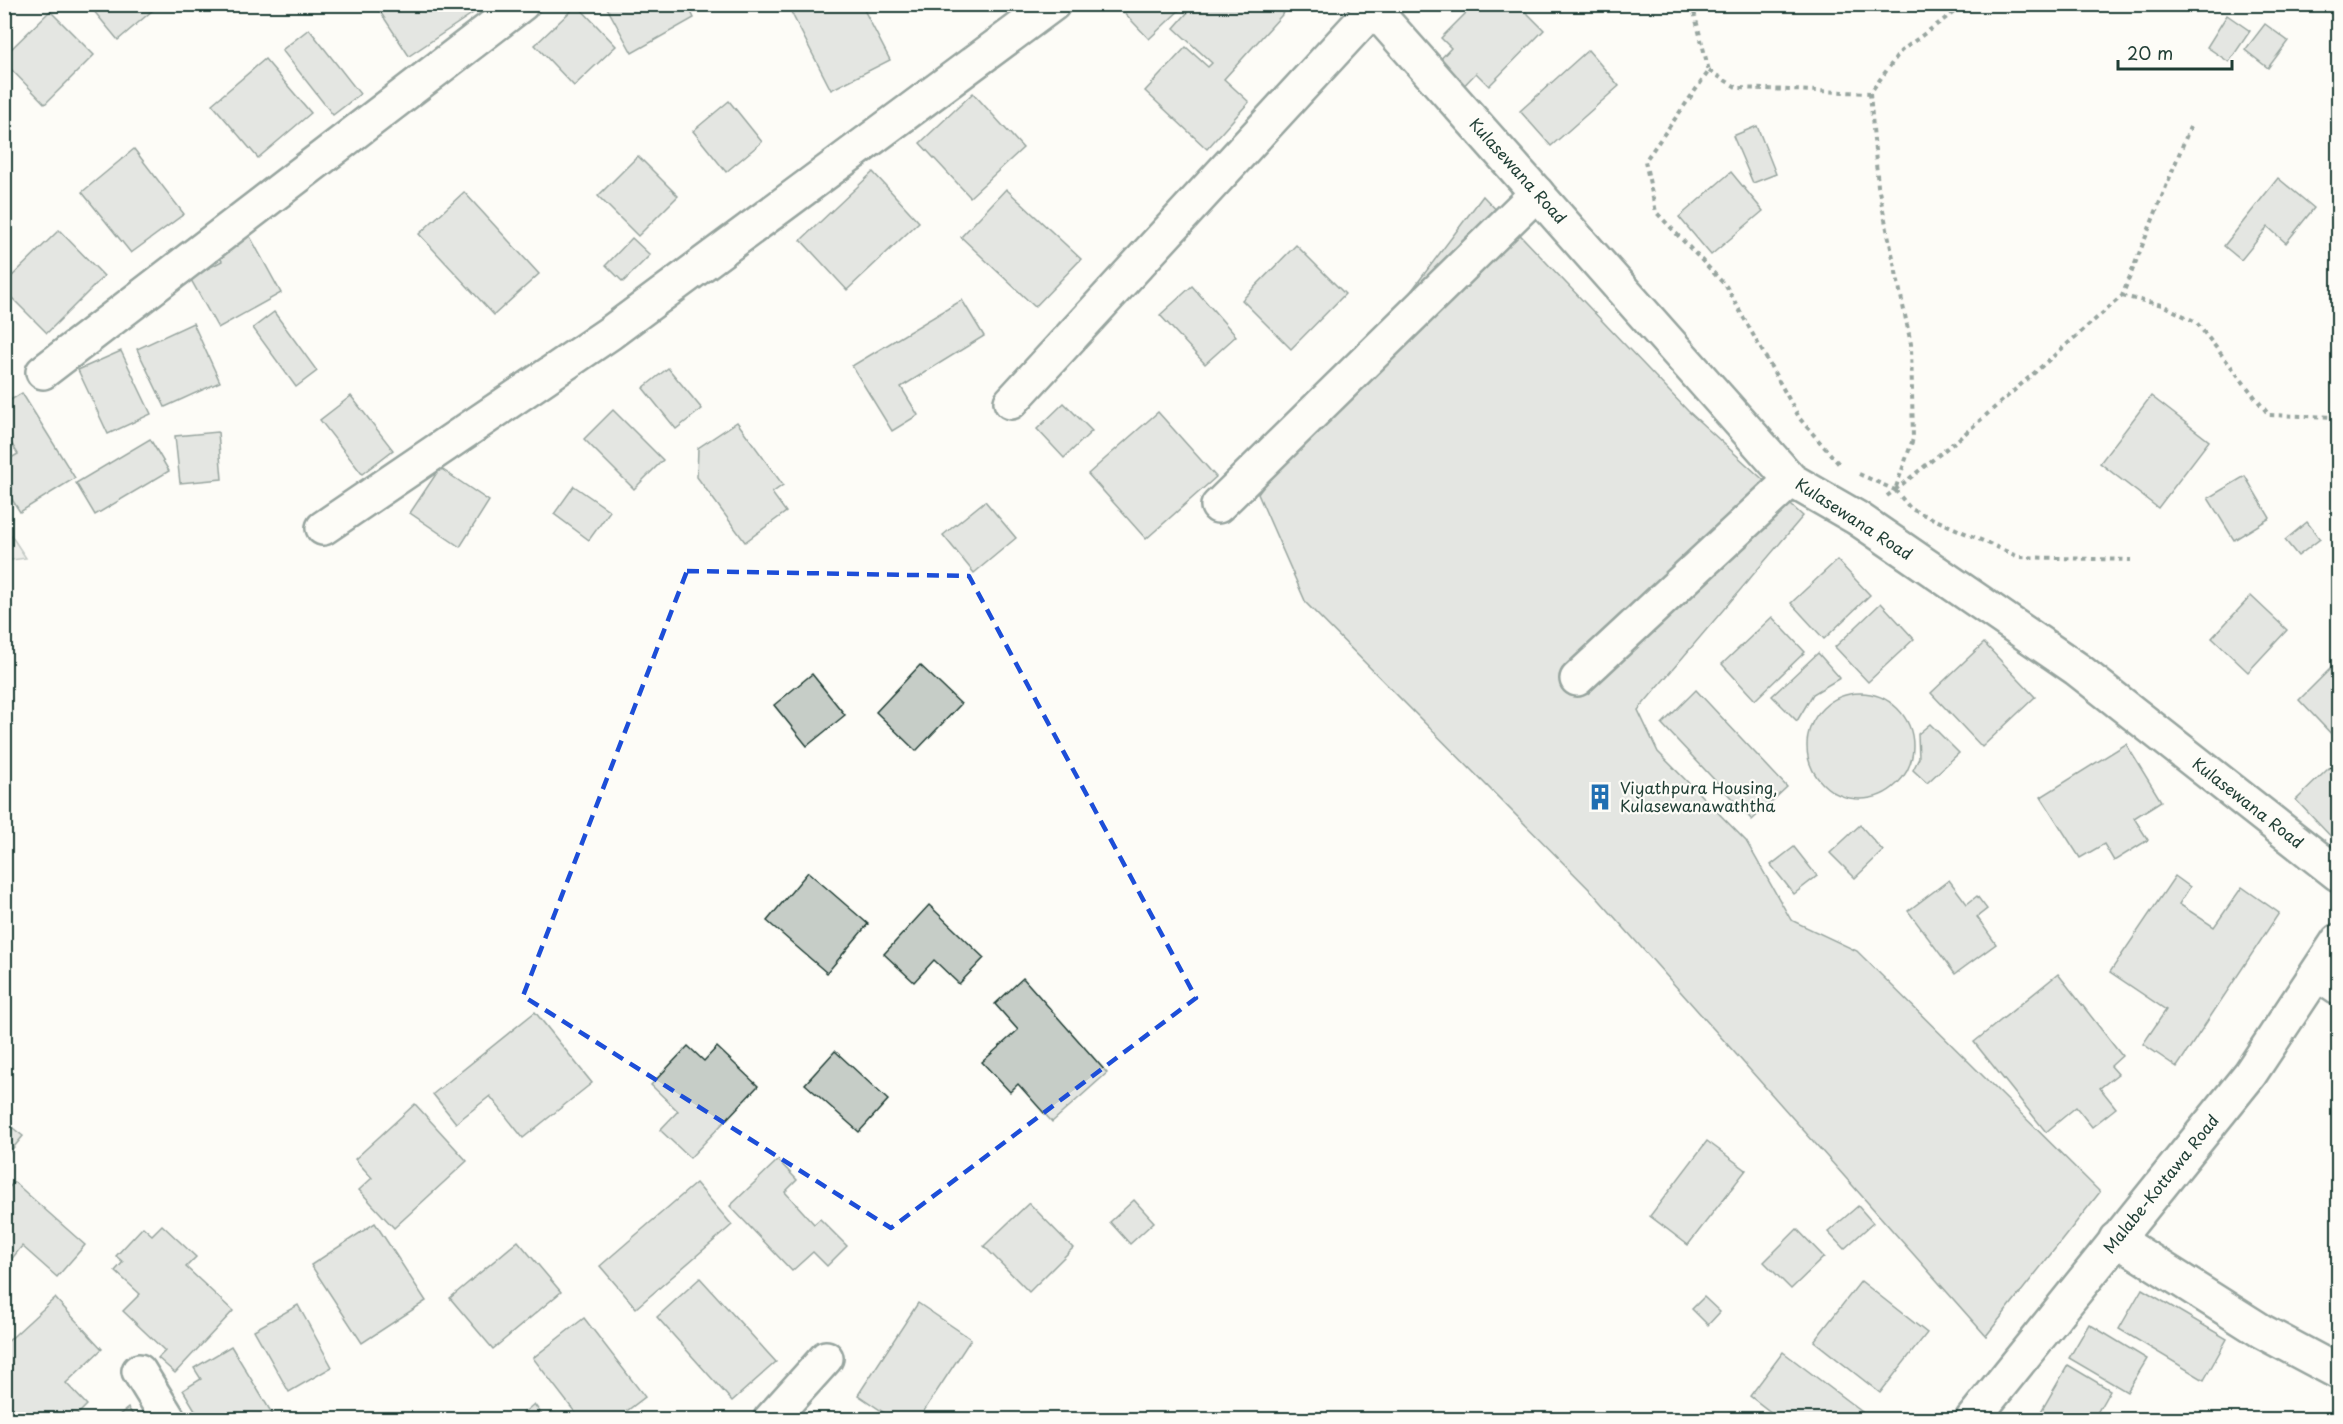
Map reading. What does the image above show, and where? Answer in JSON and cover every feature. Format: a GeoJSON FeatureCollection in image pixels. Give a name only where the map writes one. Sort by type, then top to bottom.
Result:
{"type":"FeatureCollection","features":[{"type":"Feature","properties":{"kind":"street"},"geometry":{"type":"LineString","coordinates":[[43,372],[522,4]]}},
{"type":"Feature","properties":{"kind":"street"},"geometry":{"type":"LineString","coordinates":[[323,528],[610,333],[1053,4]]}},
{"type":"Feature","properties":{"kind":"street"},"geometry":{"type":"LineString","coordinates":[[1011,402],[1372,6]]}},
{"type":"Feature","properties":{"kind":"street","name":"Kulasewana Road"},"geometry":{"type":"LineString","coordinates":[[1372,6],[1791,480],[1857,518],[2077,669],[2338,874]]}},
{"type":"Feature","properties":{"kind":"street"},"geometry":{"type":"LineString","coordinates":[[1218,506],[1537,193]]}},
{"type":"Feature","properties":{"kind":"street"},"geometry":{"type":"LineString","coordinates":[[1577,679],[1791,480]]}},
{"type":"Feature","properties":{"kind":"street","name":"Malabe-Kottawa Road"},"geometry":{"type":"LineString","coordinates":[[1979,1417],[2116,1239],[2328,981],[2338,941]]}},
{"type":"Feature","properties":{"kind":"street"},"geometry":{"type":"LineString","coordinates":[[2116,1239],[2263,1332],[2338,1371]]}},
{"type":"Feature","properties":{"kind":"street"},"geometry":{"type":"LineString","coordinates":[[770,1419],[826,1358]]}},
{"type":"Feature","properties":{"kind":"street"},"geometry":{"type":"LineString","coordinates":[[140,1371],[169,1419]]}},
{"type":"Feature","properties":{"kind":"path"},"geometry":{"type":"LineString","coordinates":[[1692,4],[1709,71],[1738,88],[1870,93]]}},
{"type":"Feature","properties":{"kind":"path"},"geometry":{"type":"LineString","coordinates":[[1895,490],[1914,439],[1911,344],[1878,186],[1870,93],[1901,51],[1965,4]]}},
{"type":"Feature","properties":{"kind":"path"},"geometry":{"type":"LineString","coordinates":[[1709,71],[1645,161],[1656,212],[1726,286],[1800,419],[1842,467]]}},
{"type":"Feature","properties":{"kind":"path"},"geometry":{"type":"LineString","coordinates":[[1857,518],[1961,438],[2122,296],[2190,127]]}},
{"type":"Feature","properties":{"kind":"path"},"geometry":{"type":"LineString","coordinates":[[2122,296],[2162,305],[2196,322],[2268,415],[2338,417]]}},
{"type":"Feature","properties":{"kind":"path"},"geometry":{"type":"LineString","coordinates":[[1853,472],[1895,490],[1911,509],[2019,557],[2131,560]]}},
{"type":"Feature","properties":{"kind":"highlighted area"},"geometry":{"type":"Polygon","coordinates":[[[687,571],[969,576],[1196,998],[891,1228],[523,996],[687,571]]]}},
{"type":"Feature","properties":{"kind":"shaded area"},"geometry":{"type":"Polygon","coordinates":[[[5,526],[26,558],[5,561],[5,526]]]}},
{"type":"Feature","properties":{"kind":"building"},"geometry":{"type":"Polygon","coordinates":[[[88,4],[160,4],[118,40],[88,4]]]}},
{"type":"Feature","properties":{"kind":"building"},"geometry":{"type":"Polygon","coordinates":[[[375,4],[481,4],[482,7],[409,56],[375,4]]]}},
{"type":"Feature","properties":{"kind":"building"},"geometry":{"type":"Polygon","coordinates":[[[605,4],[687,4],[694,18],[632,53],[605,4]]]}},
{"type":"Feature","properties":{"kind":"building"},"geometry":{"type":"Polygon","coordinates":[[[787,4],[861,4],[890,60],[831,90],[787,4]]]}},
{"type":"Feature","properties":{"kind":"building"},"geometry":{"type":"Polygon","coordinates":[[[1116,4],[1186,4],[1149,39],[1116,4]]]}},
{"type":"Feature","properties":{"kind":"building"},"geometry":{"type":"Polygon","coordinates":[[[1195,4],[1290,6],[1224,79],[1249,102],[1207,149],[1145,91],[1186,47],[1208,67],[1212,63],[1174,28],[1195,4]]]}},
{"type":"Feature","properties":{"kind":"building"},"geometry":{"type":"Polygon","coordinates":[[[1475,4],[1518,4],[1544,30],[1489,86],[1476,73],[1456,94],[1431,69],[1451,48],[1441,38],[1475,4]]]}},
{"type":"Feature","properties":{"kind":"building"},"geometry":{"type":"Polygon","coordinates":[[[577,5],[616,46],[574,86],[535,45],[577,5]]]}},
{"type":"Feature","properties":{"kind":"building"},"geometry":{"type":"Polygon","coordinates":[[[50,11],[94,55],[45,104],[4,62],[4,56],[50,11]]]}},
{"type":"Feature","properties":{"kind":"building"},"geometry":{"type":"Polygon","coordinates":[[[2227,15],[2250,31],[2229,62],[2207,47],[2227,15]]]}},
{"type":"Feature","properties":{"kind":"building"},"geometry":{"type":"Polygon","coordinates":[[[2265,24],[2288,41],[2268,68],[2245,50],[2265,24]]]}},
{"type":"Feature","properties":{"kind":"building"},"geometry":{"type":"Polygon","coordinates":[[[309,29],[360,94],[333,115],[282,50],[309,29]]]}},
{"type":"Feature","properties":{"kind":"building"},"geometry":{"type":"Polygon","coordinates":[[[1588,50],[1619,86],[1551,146],[1520,111],[1588,50]]]}},
{"type":"Feature","properties":{"kind":"building"},"geometry":{"type":"Polygon","coordinates":[[[265,59],[311,113],[258,158],[212,104],[265,59]]]}},
{"type":"Feature","properties":{"kind":"building"},"geometry":{"type":"Polygon","coordinates":[[[973,93],[1023,148],[970,197],[920,143],[973,93]]]}},
{"type":"Feature","properties":{"kind":"building"},"geometry":{"type":"Polygon","coordinates":[[[729,101],[762,142],[726,172],[693,131],[729,101]]]}},
{"type":"Feature","properties":{"kind":"building"},"geometry":{"type":"Polygon","coordinates":[[[1757,126],[1776,174],[1753,183],[1733,136],[1757,126]]]}},
{"type":"Feature","properties":{"kind":"building"},"geometry":{"type":"Polygon","coordinates":[[[134,149],[184,214],[131,253],[82,192],[134,149]]]}},
{"type":"Feature","properties":{"kind":"building"},"geometry":{"type":"Polygon","coordinates":[[[638,156],[678,196],[638,236],[598,196],[638,156]]]}},
{"type":"Feature","properties":{"kind":"building"},"geometry":{"type":"Polygon","coordinates":[[[873,172],[919,222],[847,290],[801,240],[873,172]]]}},
{"type":"Feature","properties":{"kind":"building"},"geometry":{"type":"Polygon","coordinates":[[[1731,172],[1763,211],[1711,255],[1679,217],[1731,172]]]}},
{"type":"Feature","properties":{"kind":"building"},"geometry":{"type":"Polygon","coordinates":[[[2278,178],[2314,208],[2286,243],[2268,227],[2241,260],[2224,246],[2278,178]]]}},
{"type":"Feature","properties":{"kind":"building"},"geometry":{"type":"Polygon","coordinates":[[[1006,189],[1081,259],[1035,307],[961,237],[1006,189]]]}},
{"type":"Feature","properties":{"kind":"building"},"geometry":{"type":"Polygon","coordinates":[[[464,192],[539,274],[494,315],[419,234],[464,192]]]}},
{"type":"Feature","properties":{"kind":"building","name":"Viyathpura Housing, Kulasewanawaththa"},"geometry":{"type":"Polygon","coordinates":[[[1483,196],[1688,411],[1803,516],[1638,710],[1658,752],[1746,841],[1791,920],[1857,951],[2100,1192],[1986,1336],[1593,893],[1306,603],[1258,494],[1483,196]]]}},
{"type":"Feature","properties":{"kind":"building"},"geometry":{"type":"Polygon","coordinates":[[[59,230],[104,276],[47,333],[4,290],[4,284],[59,230]]]}},
{"type":"Feature","properties":{"kind":"building"},"geometry":{"type":"Polygon","coordinates":[[[247,231],[281,293],[218,328],[190,278],[222,261],[215,249],[247,231]]]}},
{"type":"Feature","properties":{"kind":"building"},"geometry":{"type":"Polygon","coordinates":[[[632,238],[650,255],[623,282],[606,265],[632,238]]]}},
{"type":"Feature","properties":{"kind":"building"},"geometry":{"type":"Polygon","coordinates":[[[1296,245],[1345,294],[1291,349],[1242,300],[1296,245]]]}},
{"type":"Feature","properties":{"kind":"building"},"geometry":{"type":"Polygon","coordinates":[[[1192,286],[1236,336],[1205,364],[1160,315],[1192,286]]]}},
{"type":"Feature","properties":{"kind":"building"},"geometry":{"type":"Polygon","coordinates":[[[962,300],[984,336],[901,387],[918,415],[892,431],[852,366],[962,300]]]}},
{"type":"Feature","properties":{"kind":"building"},"geometry":{"type":"Polygon","coordinates":[[[274,312],[317,371],[296,387],[253,328],[274,312]]]}},
{"type":"Feature","properties":{"kind":"building"},"geometry":{"type":"Polygon","coordinates":[[[193,323],[220,382],[165,407],[137,349],[193,323]]]}},
{"type":"Feature","properties":{"kind":"building"},"geometry":{"type":"Polygon","coordinates":[[[121,351],[151,414],[108,434],[78,370],[121,351]]]}},
{"type":"Feature","properties":{"kind":"building"},"geometry":{"type":"Polygon","coordinates":[[[668,368],[702,409],[676,429],[643,388],[668,368]]]}},
{"type":"Feature","properties":{"kind":"building"},"geometry":{"type":"Polygon","coordinates":[[[22,393],[75,478],[20,512],[4,487],[4,462],[18,454],[4,432],[4,404],[22,393]]]}},
{"type":"Feature","properties":{"kind":"building"},"geometry":{"type":"Polygon","coordinates":[[[351,396],[393,450],[362,474],[320,420],[351,396]]]}},
{"type":"Feature","properties":{"kind":"building"},"geometry":{"type":"Polygon","coordinates":[[[2151,396],[2209,441],[2158,508],[2100,463],[2151,396]]]}},
{"type":"Feature","properties":{"kind":"building"},"geometry":{"type":"Polygon","coordinates":[[[1064,403],[1092,431],[1064,458],[1037,429],[1064,403]]]}},
{"type":"Feature","properties":{"kind":"building"},"geometry":{"type":"Polygon","coordinates":[[[613,410],[663,460],[634,489],[584,439],[613,410]]]}},
{"type":"Feature","properties":{"kind":"building"},"geometry":{"type":"Polygon","coordinates":[[[1158,412],[1216,477],[1146,539],[1088,474],[1158,412]]]}},
{"type":"Feature","properties":{"kind":"building"},"geometry":{"type":"Polygon","coordinates":[[[737,422],[783,485],[772,493],[786,512],[745,542],[697,477],[698,448],[737,422]]]}},
{"type":"Feature","properties":{"kind":"building"},"geometry":{"type":"Polygon","coordinates":[[[218,432],[222,479],[180,483],[175,436],[218,432]]]}},
{"type":"Feature","properties":{"kind":"building"},"geometry":{"type":"Polygon","coordinates":[[[150,439],[169,471],[95,515],[76,483],[150,439]]]}},
{"type":"Feature","properties":{"kind":"building"},"geometry":{"type":"Polygon","coordinates":[[[440,468],[489,501],[460,547],[410,513],[440,468]]]}},
{"type":"Feature","properties":{"kind":"building"},"geometry":{"type":"Polygon","coordinates":[[[2245,476],[2270,518],[2234,540],[2208,498],[2245,476]]]}},
{"type":"Feature","properties":{"kind":"building"},"geometry":{"type":"Polygon","coordinates":[[[574,486],[610,511],[589,540],[554,514],[574,486]]]}},
{"type":"Feature","properties":{"kind":"building"},"geometry":{"type":"Polygon","coordinates":[[[985,501],[1016,538],[974,573],[943,535],[985,501]]]}},
{"type":"Feature","properties":{"kind":"building"},"geometry":{"type":"Polygon","coordinates":[[[2307,522],[2320,539],[2298,556],[2285,540],[2307,522]]]}},
{"type":"Feature","properties":{"kind":"building"},"geometry":{"type":"Polygon","coordinates":[[[1837,560],[1870,595],[1824,639],[1791,603],[1837,560]]]}},
{"type":"Feature","properties":{"kind":"building"},"geometry":{"type":"Polygon","coordinates":[[[2251,596],[2287,630],[2248,672],[2212,638],[2251,596]]]}},
{"type":"Feature","properties":{"kind":"building"},"geometry":{"type":"Polygon","coordinates":[[[1881,603],[1914,639],[1868,682],[1835,647],[1881,603]]]}},
{"type":"Feature","properties":{"kind":"building"},"geometry":{"type":"Polygon","coordinates":[[[1772,617],[1805,652],[1755,700],[1722,664],[1772,617]]]}},
{"type":"Feature","properties":{"kind":"building"},"geometry":{"type":"Polygon","coordinates":[[[1984,643],[2035,697],[1982,747],[1931,693],[1984,643]]]}},
{"type":"Feature","properties":{"kind":"building"},"geometry":{"type":"Polygon","coordinates":[[[1818,653],[1840,678],[1813,694],[1797,721],[1772,696],[1818,653]]]}},
{"type":"Feature","properties":{"kind":"building"},"geometry":{"type":"Polygon","coordinates":[[[2338,661],[2338,741],[2299,700],[2338,661]]]}},
{"type":"Feature","properties":{"kind":"building"},"geometry":{"type":"Polygon","coordinates":[[[920,665],[961,704],[916,751],[876,712],[920,665]]]}},
{"type":"Feature","properties":{"kind":"building"},"geometry":{"type":"Polygon","coordinates":[[[812,674],[845,715],[807,746],[774,705],[812,674]]]}},
{"type":"Feature","properties":{"kind":"building"},"geometry":{"type":"Polygon","coordinates":[[[1696,690],[1787,787],[1752,820],[1662,724],[1696,690]]]}},
{"type":"Feature","properties":{"kind":"building"},"geometry":{"type":"Polygon","coordinates":[[[1860,693],[1880,697],[1898,708],[1909,726],[1913,746],[1909,766],[1898,784],[1880,795],[1860,799],[1840,795],[1822,784],[1811,766],[1807,746],[1811,726],[1822,708],[1840,697],[1860,693]]]}},
{"type":"Feature","properties":{"kind":"building"},"geometry":{"type":"Polygon","coordinates":[[[1930,724],[1959,753],[1927,783],[1913,770],[1919,758],[1918,734],[1930,724]]]}},
{"type":"Feature","properties":{"kind":"building"},"geometry":{"type":"Polygon","coordinates":[[[2126,744],[2161,801],[2134,818],[2148,840],[2114,861],[2104,844],[2080,858],[2041,797],[2126,744]]]}},
{"type":"Feature","properties":{"kind":"building"},"geometry":{"type":"Polygon","coordinates":[[[2330,767],[2338,776],[2338,844],[2296,800],[2330,767]]]}},
{"type":"Feature","properties":{"kind":"building"},"geometry":{"type":"Polygon","coordinates":[[[1860,825],[1883,851],[1855,878],[1830,853],[1860,825]]]}},
{"type":"Feature","properties":{"kind":"building"},"geometry":{"type":"Polygon","coordinates":[[[1794,847],[1817,876],[1794,894],[1771,865],[1794,847]]]}},
{"type":"Feature","properties":{"kind":"building"},"geometry":{"type":"Polygon","coordinates":[[[808,872],[868,924],[827,973],[767,921],[808,872]]]}},
{"type":"Feature","properties":{"kind":"building"},"geometry":{"type":"Polygon","coordinates":[[[2175,876],[2190,887],[2179,904],[2214,927],[2242,887],[2279,913],[2177,1067],[2143,1044],[2166,1010],[2110,972],[2175,876]]]}},
{"type":"Feature","properties":{"kind":"building"},"geometry":{"type":"Polygon","coordinates":[[[1949,880],[1967,904],[1977,896],[1987,909],[1977,917],[1996,944],[1955,974],[1908,911],[1949,880]]]}},
{"type":"Feature","properties":{"kind":"building"},"geometry":{"type":"Polygon","coordinates":[[[929,905],[984,958],[959,984],[934,960],[914,982],[884,954],[929,905]]]}},
{"type":"Feature","properties":{"kind":"building"},"geometry":{"type":"Polygon","coordinates":[[[2058,974],[2122,1056],[2111,1066],[2118,1074],[2100,1088],[2116,1108],[2092,1127],[2076,1107],[2046,1132],[1974,1042],[2058,974]]]}},
{"type":"Feature","properties":{"kind":"building"},"geometry":{"type":"Polygon","coordinates":[[[1023,978],[1107,1073],[1052,1122],[1018,1084],[1010,1092],[982,1062],[1018,1030],[995,1004],[1023,978]]]}},
{"type":"Feature","properties":{"kind":"building"},"geometry":{"type":"Polygon","coordinates":[[[535,1012],[592,1083],[523,1138],[490,1096],[456,1123],[433,1094],[535,1012]]]}},
{"type":"Feature","properties":{"kind":"building"},"geometry":{"type":"Polygon","coordinates":[[[688,1046],[704,1061],[717,1047],[758,1086],[690,1158],[660,1130],[678,1111],[651,1085],[688,1046]]]}},
{"type":"Feature","properties":{"kind":"building"},"geometry":{"type":"Polygon","coordinates":[[[835,1051],[888,1100],[859,1132],[805,1084],[835,1051]]]}},
{"type":"Feature","properties":{"kind":"building"},"geometry":{"type":"Polygon","coordinates":[[[415,1104],[467,1161],[394,1228],[359,1190],[372,1178],[355,1159],[415,1104]]]}},
{"type":"Feature","properties":{"kind":"building"},"geometry":{"type":"Polygon","coordinates":[[[4,1121],[23,1136],[4,1159],[4,1121]]]}},
{"type":"Feature","properties":{"kind":"building"},"geometry":{"type":"Polygon","coordinates":[[[1707,1141],[1746,1170],[1688,1245],[1650,1216],[1707,1141]]]}},
{"type":"Feature","properties":{"kind":"building"},"geometry":{"type":"Polygon","coordinates":[[[778,1160],[797,1180],[785,1192],[814,1224],[820,1219],[847,1246],[827,1266],[813,1252],[792,1271],[730,1206],[778,1160]]]}},
{"type":"Feature","properties":{"kind":"building"},"geometry":{"type":"Polygon","coordinates":[[[14,1182],[85,1245],[57,1277],[22,1246],[10,1261],[4,1257],[4,1193],[14,1182]]]}},
{"type":"Feature","properties":{"kind":"building"},"geometry":{"type":"Polygon","coordinates":[[[696,1183],[732,1225],[636,1308],[600,1266],[696,1183]]]}},
{"type":"Feature","properties":{"kind":"building"},"geometry":{"type":"Polygon","coordinates":[[[1134,1200],[1154,1222],[1130,1244],[1110,1222],[1134,1200]]]}},
{"type":"Feature","properties":{"kind":"building"},"geometry":{"type":"Polygon","coordinates":[[[1029,1203],[1073,1248],[1029,1292],[984,1246],[1029,1203]]]}},
{"type":"Feature","properties":{"kind":"building"},"geometry":{"type":"Polygon","coordinates":[[[1858,1206],[1873,1223],[1844,1249],[1828,1232],[1858,1206]]]}},
{"type":"Feature","properties":{"kind":"building"},"geometry":{"type":"Polygon","coordinates":[[[375,1223],[426,1301],[362,1343],[311,1265],[375,1223]]]}},
{"type":"Feature","properties":{"kind":"building"},"geometry":{"type":"Polygon","coordinates":[[[162,1225],[196,1257],[186,1267],[233,1311],[175,1373],[158,1358],[165,1351],[123,1311],[140,1294],[115,1271],[123,1262],[116,1256],[143,1227],[152,1235],[162,1225]]]}},
{"type":"Feature","properties":{"kind":"building"},"geometry":{"type":"Polygon","coordinates":[[[1797,1229],[1824,1257],[1791,1289],[1764,1262],[1797,1229]]]}},
{"type":"Feature","properties":{"kind":"building"},"geometry":{"type":"Polygon","coordinates":[[[518,1241],[561,1292],[493,1349],[450,1298],[518,1241]]]}},
{"type":"Feature","properties":{"kind":"building"},"geometry":{"type":"Polygon","coordinates":[[[700,1278],[776,1362],[732,1401],[657,1317],[700,1278]]]}},
{"type":"Feature","properties":{"kind":"building"},"geometry":{"type":"Polygon","coordinates":[[[1861,1281],[1927,1333],[1880,1393],[1814,1341],[1861,1281]]]}},
{"type":"Feature","properties":{"kind":"building"},"geometry":{"type":"Polygon","coordinates":[[[2142,1289],[2227,1339],[2204,1380],[2119,1329],[2142,1289]]]}},
{"type":"Feature","properties":{"kind":"building"},"geometry":{"type":"Polygon","coordinates":[[[1704,1297],[1720,1312],[1708,1325],[1692,1309],[1704,1297]]]}},
{"type":"Feature","properties":{"kind":"building"},"geometry":{"type":"Polygon","coordinates":[[[55,1298],[102,1349],[66,1383],[87,1405],[72,1420],[22,1420],[4,1401],[4,1345],[55,1298]]]}},
{"type":"Feature","properties":{"kind":"building"},"geometry":{"type":"Polygon","coordinates":[[[918,1303],[971,1339],[918,1420],[895,1420],[858,1395],[918,1303]]]}},
{"type":"Feature","properties":{"kind":"building"},"geometry":{"type":"Polygon","coordinates":[[[298,1305],[332,1367],[289,1392],[254,1330],[298,1305]]]}},
{"type":"Feature","properties":{"kind":"building"},"geometry":{"type":"Polygon","coordinates":[[[584,1318],[645,1397],[615,1420],[581,1420],[533,1358],[584,1318]]]}},
{"type":"Feature","properties":{"kind":"building"},"geometry":{"type":"Polygon","coordinates":[[[2089,1324],[2147,1359],[2127,1392],[2069,1358],[2089,1324]]]}},
{"type":"Feature","properties":{"kind":"building"},"geometry":{"type":"Polygon","coordinates":[[[231,1346],[273,1415],[265,1420],[201,1420],[183,1390],[201,1379],[194,1368],[231,1346]]]}},
{"type":"Feature","properties":{"kind":"building"},"geometry":{"type":"Polygon","coordinates":[[[1783,1352],[1870,1418],[1869,1420],[1781,1420],[1750,1396],[1783,1352]]]}},
{"type":"Feature","properties":{"kind":"building"},"geometry":{"type":"Polygon","coordinates":[[[2068,1365],[2110,1390],[2093,1420],[2036,1420],[2068,1365]]]}},
{"type":"Feature","properties":{"kind":"building"},"geometry":{"type":"Polygon","coordinates":[[[534,1404],[546,1420],[515,1420],[534,1404]]]}},
{"type":"Feature","properties":{"kind":"building"},"geometry":{"type":"Polygon","coordinates":[[[128,1408],[137,1420],[113,1420],[128,1408]]]}},
{"type":"Feature","properties":{"kind":"place","name":"Viyathpura Housing, Kulasewanawaththa"},"geometry":{"type":"Point","coordinates":[1600,797]}}]}
